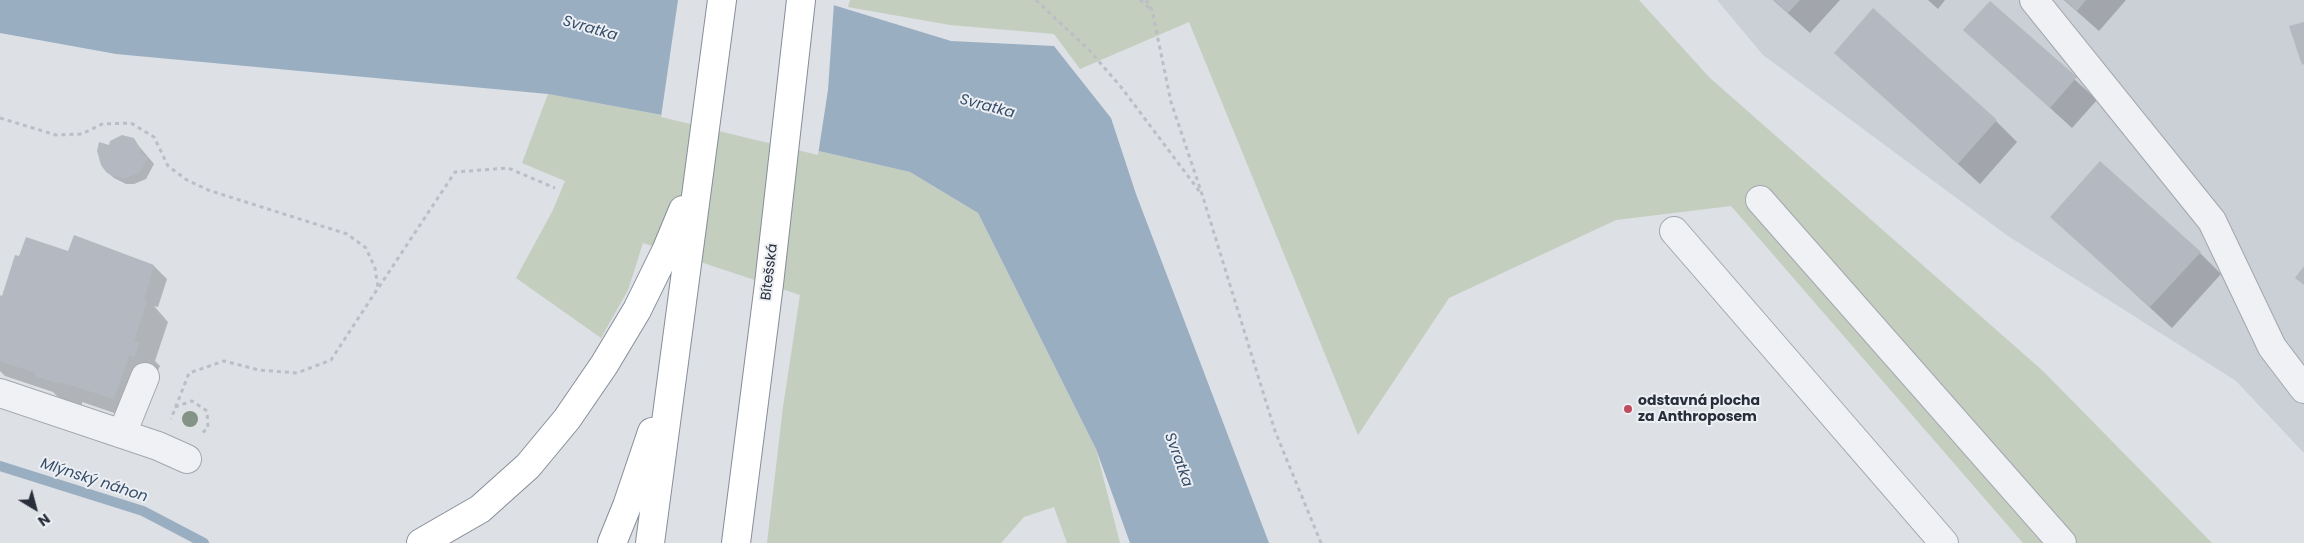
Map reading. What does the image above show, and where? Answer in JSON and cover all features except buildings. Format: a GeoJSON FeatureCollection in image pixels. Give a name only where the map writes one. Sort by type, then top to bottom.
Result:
{"type":"FeatureCollection","features":[{"type":"Feature","properties":{"kind":"highway"},"geometry":{"type":"LineString","coordinates":[[650,543],[674,359],[676,254],[699,171],[722,0]]}},
{"type":"Feature","properties":{"kind":"highway","name":"Bítešská"},"geometry":{"type":"LineString","coordinates":[[736,543],[769,284],[801,0]]}},
{"type":"Feature","properties":{"kind":"highway"},"geometry":{"type":"LineString","coordinates":[[421,543],[480,508],[528,466],[568,419],[604,365],[637,310],[676,254]]}},
{"type":"Feature","properties":{"kind":"highway"},"geometry":{"type":"LineString","coordinates":[[612,543],[647,449],[674,359]]}},
{"type":"Feature","properties":{"kind":"lane"},"geometry":{"type":"LineString","coordinates":[[2034,0],[2212,221],[2272,346],[2304,389]]}},
{"type":"Feature","properties":{"kind":"lane"},"geometry":{"type":"LineString","coordinates":[[1760,200],[2062,543]]}},
{"type":"Feature","properties":{"kind":"lane"},"geometry":{"type":"LineString","coordinates":[[1674,231],[1944,543]]}},
{"type":"Feature","properties":{"kind":"lane"},"geometry":{"type":"LineString","coordinates":[[122,434],[145,377]]}},
{"type":"Feature","properties":{"kind":"lane"},"geometry":{"type":"LineString","coordinates":[[0,393],[122,434],[166,437],[187,459]]}},
{"type":"Feature","properties":{"kind":"path"},"geometry":{"type":"LineString","coordinates":[[1036,0],[1090,51],[1202,194]]}},
{"type":"Feature","properties":{"kind":"path"},"geometry":{"type":"LineString","coordinates":[[1140,0],[1152,10]]}},
{"type":"Feature","properties":{"kind":"path"},"geometry":{"type":"LineString","coordinates":[[1146,0],[1152,10],[1171,102],[1202,194],[1275,431],[1321,543]]}},
{"type":"Feature","properties":{"kind":"path"},"geometry":{"type":"LineString","coordinates":[[0,118],[56,135],[82,134],[102,124],[131,123],[154,137],[168,166],[187,180],[208,190],[346,234],[366,248],[375,268],[378,288]]}},
{"type":"Feature","properties":{"kind":"path"},"geometry":{"type":"LineString","coordinates":[[166,437],[170,419],[189,372],[224,361],[259,370],[297,373],[331,360],[455,172],[508,168],[555,188]]}},
{"type":"Feature","properties":{"kind":"path"},"geometry":{"type":"LineString","coordinates":[[175,407],[192,401],[207,411],[208,428],[201,434]]}},
{"type":"Feature","properties":{"kind":"path"},"geometry":{"type":"LineString","coordinates":[[166,437],[170,419]]}},
{"type":"Feature","properties":{"kind":"shaded area"},"geometry":{"type":"Polygon","coordinates":[[[1717,0],[2304,0],[2304,453],[2236,381],[2008,236],[1763,55],[1717,0]]]}},
{"type":"Feature","properties":{"kind":"green space"},"geometry":{"type":"Polygon","coordinates":[[[850,0],[1639,0],[1710,78],[2043,371],[2212,543],[2023,543],[1731,206],[1616,220],[1449,298],[1358,435],[1189,22],[1080,69],[1054,34],[950,25],[848,7],[850,0]]]}},
{"type":"Feature","properties":{"kind":"green space"},"geometry":{"type":"Polygon","coordinates":[[[548,94],[662,115],[910,172],[978,213],[1096,449],[1120,543],[1067,543],[1054,507],[1024,517],[1001,543],[767,543],[783,407],[800,295],[643,243],[628,290],[601,338],[516,278],[553,210],[565,181],[522,163],[548,94]]]}},
{"type":"Feature","properties":{"kind":"water","name":"Svratka"},"geometry":{"type":"Polygon","coordinates":[[[0,0],[817,0],[951,41],[1054,46],[1111,118],[1136,194],[1269,543],[1130,543],[1096,449],[978,213],[910,172],[662,115],[548,94],[116,54],[0,33],[0,0]]]}},
{"type":"Feature","properties":{"kind":"pier"},"geometry":{"type":"Polygon","coordinates":[[[678,0],[825,0],[834,3],[828,90],[818,155],[661,117],[678,0]]]}},
{"type":"Feature","properties":{"kind":"waterway","name":"Mlýnský náhon"},"geometry":{"type":"LineString","coordinates":[[0,466],[143,511],[204,543]]}},
{"type":"Feature","properties":{"kind":"place","name":"odstavná plocha za Anthroposem"},"geometry":{"type":"Point","coordinates":[1628,409]}}]}
